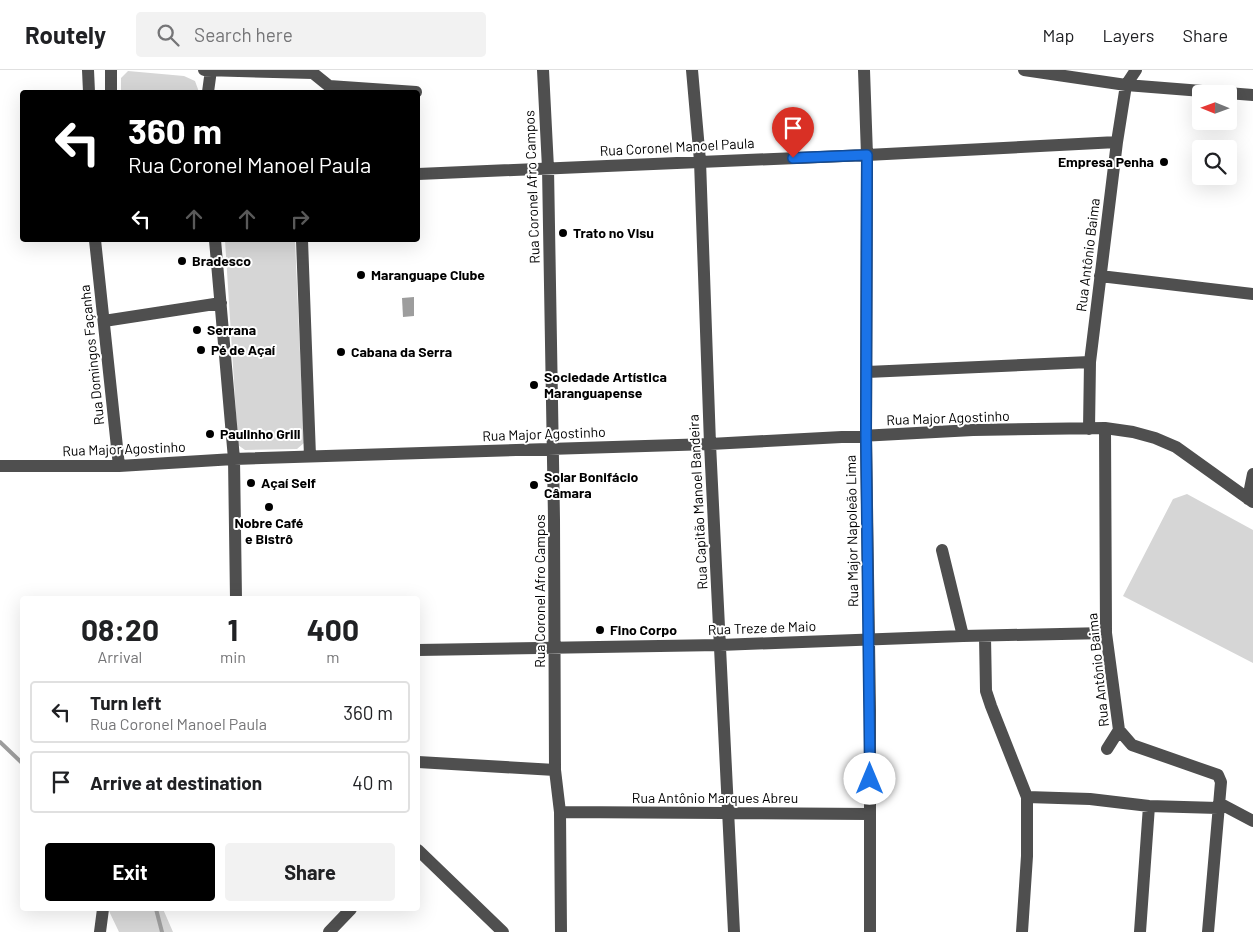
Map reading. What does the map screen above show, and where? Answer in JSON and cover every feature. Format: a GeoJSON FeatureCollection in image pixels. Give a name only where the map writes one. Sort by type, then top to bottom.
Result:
{"type":"FeatureCollection","features":[{"type":"Feature","properties":{"kind":"street"},"geometry":{"type":"LineString","coordinates":[[88,70],[89,90]]}},
{"type":"Feature","properties":{"kind":"street"},"geometry":{"type":"LineString","coordinates":[[111,70],[111,90]]}},
{"type":"Feature","properties":{"kind":"street"},"geometry":{"type":"LineString","coordinates":[[204,70],[313,72],[329,89],[358,90]]}},
{"type":"Feature","properties":{"kind":"street"},"geometry":{"type":"LineString","coordinates":[[208,90],[211,70]]}},
{"type":"Feature","properties":{"kind":"street","name":"Rua Coronel Afro Campos"},"geometry":{"type":"LineString","coordinates":[[543,70],[548,168],[555,770],[560,812],[561,932]]}},
{"type":"Feature","properties":{"kind":"street","name":"Rua Capitão Manoel Bandeira"},"geometry":{"type":"LineString","coordinates":[[692,70],[700,161],[710,444],[734,932]]}},
{"type":"Feature","properties":{"kind":"street","name":"Rua Major Napoleão Lima"},"geometry":{"type":"LineString","coordinates":[[864,70],[867,155],[866,436],[870,932]]}},
{"type":"Feature","properties":{"kind":"street"},"geometry":{"type":"LineString","coordinates":[[1026,70],[1126,85],[1253,95]]}},
{"type":"Feature","properties":{"kind":"street"},"geometry":{"type":"LineString","coordinates":[[1126,85],[1136,70]]}},
{"type":"Feature","properties":{"kind":"street","name":"Rua Antônio Baima"},"geometry":{"type":"LineString","coordinates":[[1088,429],[1090,362],[1117,142],[1126,85]]}},
{"type":"Feature","properties":{"kind":"street","name":"Rua Coronel Manoel Paula"},"geometry":{"type":"LineString","coordinates":[[420,174],[867,155],[1117,142]]}},
{"type":"Feature","properties":{"kind":"street","name":"Rua Domingos Façanha"},"geometry":{"type":"LineString","coordinates":[[96,242],[119,466]]}},
{"type":"Feature","properties":{"kind":"street"},"geometry":{"type":"LineString","coordinates":[[215,242],[234,459],[236,596]]}},
{"type":"Feature","properties":{"kind":"street"},"geometry":{"type":"LineString","coordinates":[[302,242],[310,456]]}},
{"type":"Feature","properties":{"kind":"street"},"geometry":{"type":"LineString","coordinates":[[1100,276],[1253,294]]}},
{"type":"Feature","properties":{"kind":"street"},"geometry":{"type":"LineString","coordinates":[[104,321],[221,303]]}},
{"type":"Feature","properties":{"kind":"street"},"geometry":{"type":"LineString","coordinates":[[867,372],[1090,362]]}},
{"type":"Feature","properties":{"kind":"street","name":"Rua Antônio Baima"},"geometry":{"type":"LineString","coordinates":[[1105,428],[1106,633],[1119,730],[1132,745],[1218,775],[1221,782],[1219,805]]}},
{"type":"Feature","properties":{"kind":"street","name":"Rua Major Agostinho"},"geometry":{"type":"LineString","coordinates":[[0,466],[119,466],[310,456],[710,444],[973,430],[1105,428],[1133,432],[1155,438],[1176,447],[1251,500]]}},
{"type":"Feature","properties":{"kind":"street"},"geometry":{"type":"LineString","coordinates":[[1251,500],[1253,474]]}},
{"type":"Feature","properties":{"kind":"street"},"geometry":{"type":"LineString","coordinates":[[942,550],[963,636]]}},
{"type":"Feature","properties":{"kind":"street","name":"Rua Treze de Maio"},"geometry":{"type":"LineString","coordinates":[[420,650],[720,645],[1106,633]]}},
{"type":"Feature","properties":{"kind":"street"},"geometry":{"type":"LineString","coordinates":[[985,637],[986,691],[1028,797],[1027,856],[1022,932]]}},
{"type":"Feature","properties":{"kind":"street"},"geometry":{"type":"LineString","coordinates":[[1107,749],[1119,730]]}},
{"type":"Feature","properties":{"kind":"street"},"geometry":{"type":"LineString","coordinates":[[420,762],[555,770]]}},
{"type":"Feature","properties":{"kind":"street"},"geometry":{"type":"LineString","coordinates":[[1028,797],[1090,799],[1149,806],[1219,805],[1253,821]]}},
{"type":"Feature","properties":{"kind":"street"},"geometry":{"type":"LineString","coordinates":[[1208,932],[1219,805]]}},
{"type":"Feature","properties":{"kind":"street"},"geometry":{"type":"LineString","coordinates":[[1140,932],[1149,806]]}},
{"type":"Feature","properties":{"kind":"street","name":"Rua Antônio Marques Abreu"},"geometry":{"type":"LineString","coordinates":[[560,812],[870,814]]}},
{"type":"Feature","properties":{"kind":"street"},"geometry":{"type":"LineString","coordinates":[[420,852],[503,932]]}},
{"type":"Feature","properties":{"kind":"street"},"geometry":{"type":"LineString","coordinates":[[100,932],[102,911]]}},
{"type":"Feature","properties":{"kind":"street"},"geometry":{"type":"LineString","coordinates":[[329,932],[349,911]]}},
{"type":"Feature","properties":{"kind":"shaded area"},"geometry":{"type":"Polygon","coordinates":[[[128,71],[184,76],[195,81],[198,90],[121,90],[121,78],[128,71]]]}},
{"type":"Feature","properties":{"kind":"shaded area"},"geometry":{"type":"Polygon","coordinates":[[[225,242],[295,242],[304,443],[297,449],[245,450],[238,445],[225,242]]]}},
{"type":"Feature","properties":{"kind":"shaded area"},"geometry":{"type":"Polygon","coordinates":[[[414,297],[414,316],[403,317],[402,298],[414,297]]]}},
{"type":"Feature","properties":{"kind":"shaded area"},"geometry":{"type":"Polygon","coordinates":[[[1187,494],[1253,530],[1253,663],[1123,596],[1173,499],[1187,494]]]}},
{"type":"Feature","properties":{"kind":"shaded area"},"geometry":{"type":"Polygon","coordinates":[[[109,911],[164,911],[173,932],[119,932],[109,911]]]}},
{"type":"Feature","properties":{"kind":"waterway"},"geometry":{"type":"LineString","coordinates":[[0,742],[20,761]]}},
{"type":"Feature","properties":{"kind":"waterway"},"geometry":{"type":"LineString","coordinates":[[157,911],[162,932]]}},
{"type":"Feature","properties":{"kind":"place","name":"Empresa Penha"},"geometry":{"type":"Point","coordinates":[1164,162]}},
{"type":"Feature","properties":{"kind":"place","name":"Trato no Visu"},"geometry":{"type":"Point","coordinates":[563,233]}},
{"type":"Feature","properties":{"kind":"place","name":"Bradesco"},"geometry":{"type":"Point","coordinates":[182,261]}},
{"type":"Feature","properties":{"kind":"place","name":"Maranguape Clube"},"geometry":{"type":"Point","coordinates":[361,275]}},
{"type":"Feature","properties":{"kind":"place","name":"Serrana"},"geometry":{"type":"Point","coordinates":[197,330]}},
{"type":"Feature","properties":{"kind":"place","name":"Pé de Açaí"},"geometry":{"type":"Point","coordinates":[201,350]}},
{"type":"Feature","properties":{"kind":"place","name":"Cabana da Serra"},"geometry":{"type":"Point","coordinates":[341,352]}},
{"type":"Feature","properties":{"kind":"place","name":"Sociedade Artística Maranguapense"},"geometry":{"type":"Point","coordinates":[534,385]}},
{"type":"Feature","properties":{"kind":"place","name":"Paulinho Grill"},"geometry":{"type":"Point","coordinates":[210,434]}},
{"type":"Feature","properties":{"kind":"place","name":"Açaí Self"},"geometry":{"type":"Point","coordinates":[251,483]}},
{"type":"Feature","properties":{"kind":"place","name":"Solar Bonifácio Câmara"},"geometry":{"type":"Point","coordinates":[534,485]}},
{"type":"Feature","properties":{"kind":"place","name":"Nobre Café e Bistrô"},"geometry":{"type":"Point","coordinates":[269,507]}},
{"type":"Feature","properties":{"kind":"place","name":"Fino Corpo"},"geometry":{"type":"Point","coordinates":[600,630]}},
{"type":"Feature","properties":{"kind":"route"},"geometry":{"type":"LineString","coordinates":[[793,158],[867,155],[866,436],[870,779]]}}]}
